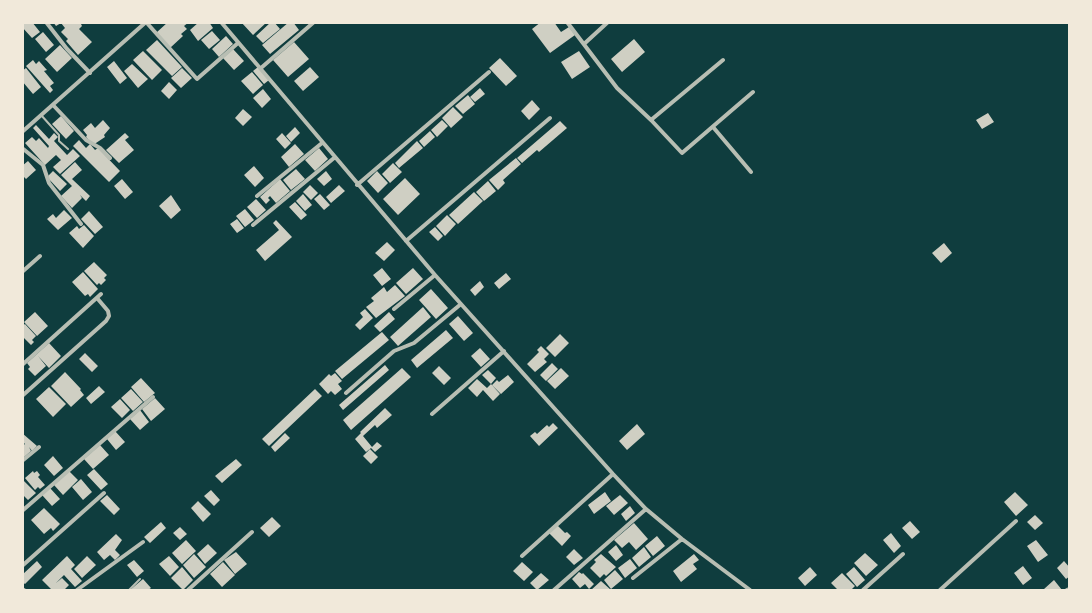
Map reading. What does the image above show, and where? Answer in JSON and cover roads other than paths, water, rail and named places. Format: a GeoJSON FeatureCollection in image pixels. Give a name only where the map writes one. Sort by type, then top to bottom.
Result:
{"type":"FeatureCollection","features":[{"type":"Feature","properties":{"kind":"street"},"geometry":{"type":"LineString","coordinates":[[46,22],[90,73]]}},
{"type":"Feature","properties":{"kind":"street"},"geometry":{"type":"LineString","coordinates":[[22,132],[146,22],[197,79],[238,43]]}},
{"type":"Feature","properties":{"kind":"street"},"geometry":{"type":"LineString","coordinates":[[221,22],[435,276],[613,474],[646,509],[750,591]]}},
{"type":"Feature","properties":{"kind":"street"},"geometry":{"type":"LineString","coordinates":[[261,68],[315,22]]}},
{"type":"Feature","properties":{"kind":"street"},"geometry":{"type":"LineString","coordinates":[[567,22],[617,88],[682,153],[753,92]]}},
{"type":"Feature","properties":{"kind":"street"},"geometry":{"type":"LineString","coordinates":[[584,44],[608,22]]}},
{"type":"Feature","properties":{"kind":"street"},"geometry":{"type":"LineString","coordinates":[[651,120],[723,60]]}},
{"type":"Feature","properties":{"kind":"street"},"geometry":{"type":"LineString","coordinates":[[357,185],[489,72]]}},
{"type":"Feature","properties":{"kind":"street"},"geometry":{"type":"LineString","coordinates":[[53,105],[86,140],[100,148],[110,158]]}},
{"type":"Feature","properties":{"kind":"street"},"geometry":{"type":"LineString","coordinates":[[406,241],[550,118]]}},
{"type":"Feature","properties":{"kind":"street"},"geometry":{"type":"LineString","coordinates":[[713,127],[752,172]]}},
{"type":"Feature","properties":{"kind":"street"},"geometry":{"type":"LineString","coordinates":[[257,196],[322,143]]}},
{"type":"Feature","properties":{"kind":"street"},"geometry":{"type":"LineString","coordinates":[[22,148],[43,165],[49,183],[81,224]]}},
{"type":"Feature","properties":{"kind":"street"},"geometry":{"type":"LineString","coordinates":[[253,225],[334,158]]}},
{"type":"Feature","properties":{"kind":"street"},"geometry":{"type":"LineString","coordinates":[[22,272],[40,256]]}},
{"type":"Feature","properties":{"kind":"street"},"geometry":{"type":"LineString","coordinates":[[394,309],[435,276]]}},
{"type":"Feature","properties":{"kind":"street"},"geometry":{"type":"LineString","coordinates":[[22,365],[101,294]]}},
{"type":"Feature","properties":{"kind":"street"},"geometry":{"type":"LineString","coordinates":[[22,396],[106,321],[109,316],[108,311],[97,298]]}},
{"type":"Feature","properties":{"kind":"street"},"geometry":{"type":"LineString","coordinates":[[346,393],[394,351],[414,343],[461,304]]}},
{"type":"Feature","properties":{"kind":"street"},"geometry":{"type":"LineString","coordinates":[[432,414],[504,351]]}},
{"type":"Feature","properties":{"kind":"street"},"geometry":{"type":"LineString","coordinates":[[22,511],[153,397]]}},
{"type":"Feature","properties":{"kind":"street"},"geometry":{"type":"LineString","coordinates":[[22,461],[39,447]]}},
{"type":"Feature","properties":{"kind":"street"},"geometry":{"type":"LineString","coordinates":[[522,556],[613,474]]}},
{"type":"Feature","properties":{"kind":"street"},"geometry":{"type":"LineString","coordinates":[[22,566],[104,493]]}},
{"type":"Feature","properties":{"kind":"street"},"geometry":{"type":"LineString","coordinates":[[554,591],[646,509]]}},
{"type":"Feature","properties":{"kind":"street"},"geometry":{"type":"LineString","coordinates":[[940,591],[1016,521]]}},
{"type":"Feature","properties":{"kind":"street"},"geometry":{"type":"LineString","coordinates":[[188,591],[252,532]]}},
{"type":"Feature","properties":{"kind":"street"},"geometry":{"type":"LineString","coordinates":[[633,578],[682,539]]}},
{"type":"Feature","properties":{"kind":"street"},"geometry":{"type":"LineString","coordinates":[[77,591],[143,542]]}},
{"type":"Feature","properties":{"kind":"street"},"geometry":{"type":"LineString","coordinates":[[863,591],[903,554]]}},
{"type":"Feature","properties":{"kind":"lane"},"geometry":{"type":"LineString","coordinates":[[41,115],[59,135],[59,141],[68,149]]}},
{"type":"Feature","properties":{"kind":"lane"},"geometry":{"type":"LineString","coordinates":[[129,591],[140,579]]}}]}
